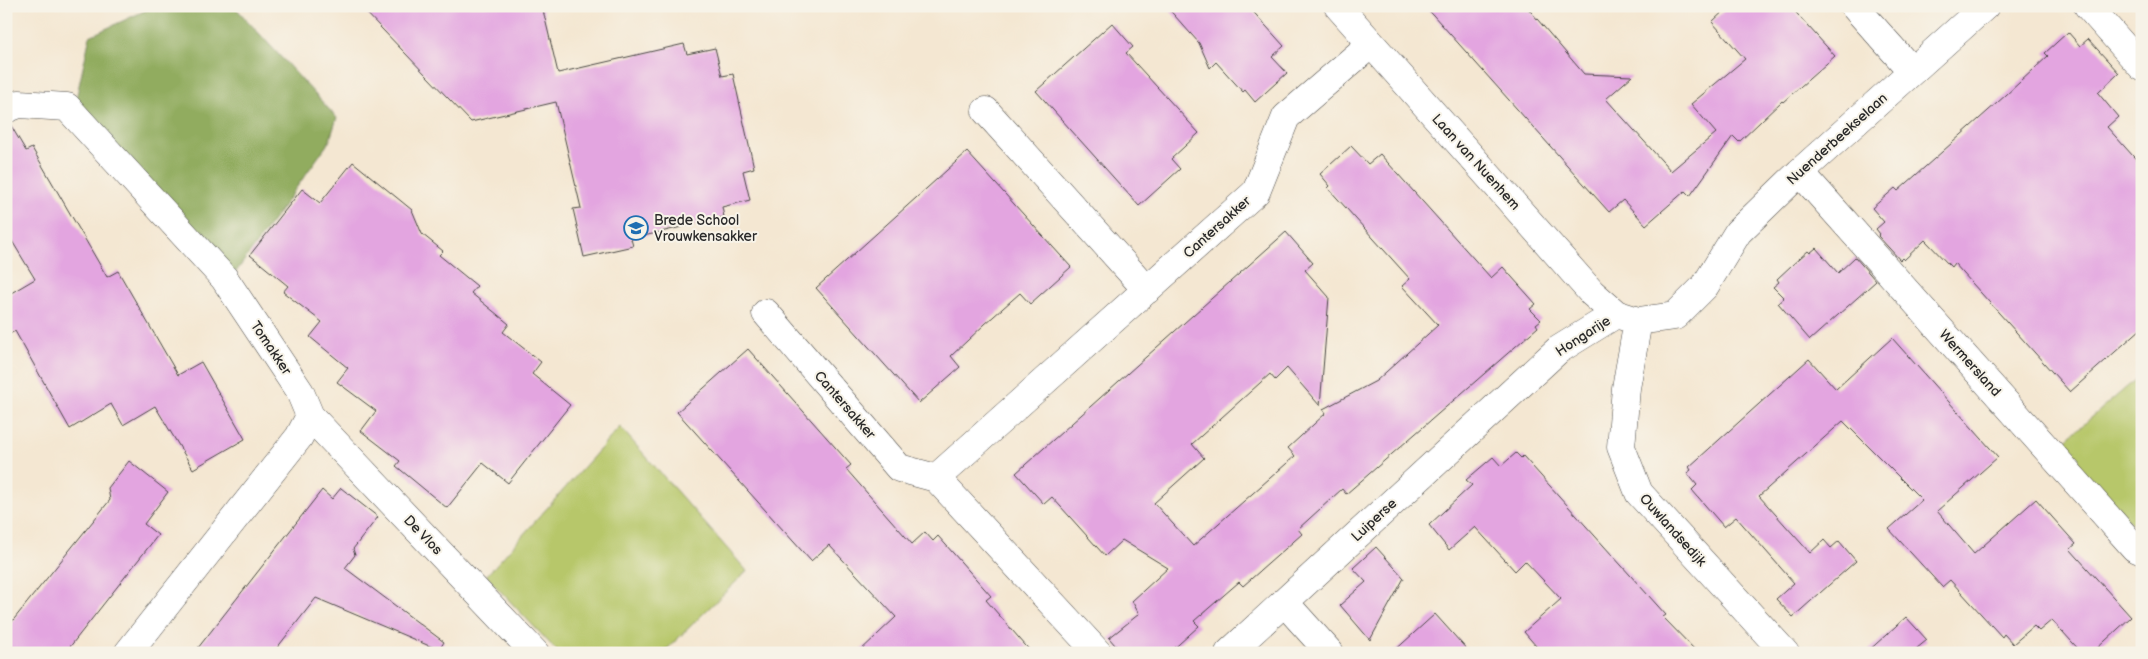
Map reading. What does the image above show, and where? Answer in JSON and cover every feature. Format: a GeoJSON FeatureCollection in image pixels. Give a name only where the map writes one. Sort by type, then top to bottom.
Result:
{"type":"FeatureCollection","features":[{"type":"Feature","properties":{"kind":"street","name":"Laan van Nuenhem"},"geometry":{"type":"LineString","coordinates":[[1338,6],[1592,293],[1627,318]]}},
{"type":"Feature","properties":{"kind":"street"},"geometry":{"type":"LineString","coordinates":[[1854,6],[1912,71]]}},
{"type":"Feature","properties":{"kind":"street","name":"Nuenderbeekselaan"},"geometry":{"type":"LineString","coordinates":[[1705,286],[1738,232],[1800,172],[1985,6]]}},
{"type":"Feature","properties":{"kind":"street"},"geometry":{"type":"LineString","coordinates":[[2088,6],[2142,67]]}},
{"type":"Feature","properties":{"kind":"street","name":"Cantersakker"},"geometry":{"type":"LineString","coordinates":[[766,312],[899,468],[936,478],[1256,192],[1286,117],[1372,44]]}},
{"type":"Feature","properties":{"kind":"street","name":"Tomakker"},"geometry":{"type":"LineString","coordinates":[[6,109],[19,104],[67,107],[224,278],[300,392],[310,416]]}},
{"type":"Feature","properties":{"kind":"street"},"geometry":{"type":"LineString","coordinates":[[986,111],[1146,290]]}},
{"type":"Feature","properties":{"kind":"street","name":"Wermersland"},"geometry":{"type":"LineString","coordinates":[[1800,172],[2135,548],[2142,551]]}},
{"type":"Feature","properties":{"kind":"street","name":"Hongarije"},"geometry":{"type":"LineString","coordinates":[[1518,387],[1558,350],[1627,318],[1675,316],[1705,286]]}},
{"type":"Feature","properties":{"kind":"street","name":"Ouwlandsedijk"},"geometry":{"type":"LineString","coordinates":[[1627,318],[1626,388],[1621,447],[1640,494],[1785,653]]}},
{"type":"Feature","properties":{"kind":"street","name":"Luiperse"},"geometry":{"type":"LineString","coordinates":[[1229,653],[1518,387]]}},
{"type":"Feature","properties":{"kind":"street"},"geometry":{"type":"LineString","coordinates":[[128,653],[299,437],[310,416]]}},
{"type":"Feature","properties":{"kind":"street","name":"De Vlos"},"geometry":{"type":"LineString","coordinates":[[310,416],[536,653]]}},
{"type":"Feature","properties":{"kind":"street"},"geometry":{"type":"LineString","coordinates":[[936,478],[1098,653]]}},
{"type":"Feature","properties":{"kind":"street"},"geometry":{"type":"LineString","coordinates":[[1285,603],[1330,653]]}},
{"type":"Feature","properties":{"kind":"green space"},"geometry":{"type":"Polygon","coordinates":[[[155,6],[234,6],[337,118],[329,142],[231,279],[74,108],[90,36],[155,6]]]}},
{"type":"Feature","properties":{"kind":"green space"},"geometry":{"type":"Polygon","coordinates":[[[2142,374],[2142,530],[2136,528],[2055,449],[2142,374]]]}},
{"type":"Feature","properties":{"kind":"green space"},"geometry":{"type":"Polygon","coordinates":[[[620,427],[747,571],[663,653],[559,653],[486,576],[620,427]]]}},
{"type":"Feature","properties":{"kind":"building"},"geometry":{"type":"Polygon","coordinates":[[[360,6],[542,6],[558,73],[684,44],[687,54],[715,48],[722,76],[733,74],[754,168],[743,171],[750,200],[722,207],[724,217],[631,239],[633,246],[584,257],[573,209],[581,208],[556,102],[471,122],[360,6]]]}},
{"type":"Feature","properties":{"kind":"building"},"geometry":{"type":"Polygon","coordinates":[[[1166,6],[1248,6],[1284,46],[1272,57],[1287,73],[1255,102],[1245,90],[1243,92],[1216,62],[1210,68],[1199,43],[1166,6]]]}},
{"type":"Feature","properties":{"kind":"building"},"geometry":{"type":"Polygon","coordinates":[[[1425,6],[1526,6],[1584,74],[1632,76],[1606,99],[1671,171],[1716,133],[1691,104],[1745,59],[1712,22],[1729,6],[1790,6],[1835,56],[1782,101],[1739,142],[1733,136],[1690,196],[1685,191],[1646,225],[1623,200],[1609,212],[1425,6]]]}},
{"type":"Feature","properties":{"kind":"building"},"geometry":{"type":"Polygon","coordinates":[[[1112,23],[1133,47],[1126,53],[1199,133],[1171,159],[1180,169],[1139,206],[1036,91],[1112,23]]]}},
{"type":"Feature","properties":{"kind":"building"},"geometry":{"type":"Polygon","coordinates":[[[2068,32],[2080,46],[2088,39],[2119,73],[2098,93],[2118,117],[2107,127],[2142,166],[2142,328],[2070,392],[1954,263],[1951,267],[1925,240],[1904,260],[1902,258],[1900,260],[1878,236],[1880,234],[1876,229],[1884,222],[1872,208],[1895,188],[1898,191],[2006,95],[2048,56],[2045,53],[2068,32]]]}},
{"type":"Feature","properties":{"kind":"building"},"geometry":{"type":"Polygon","coordinates":[[[6,124],[10,124],[26,151],[32,148],[107,277],[118,271],[178,375],[201,362],[245,439],[193,469],[155,406],[123,425],[111,404],[70,429],[15,331],[6,336],[6,296],[35,279],[6,231],[6,124]]]}},
{"type":"Feature","properties":{"kind":"building"},"geometry":{"type":"Polygon","coordinates":[[[1351,146],[1368,164],[1380,154],[1491,278],[1503,267],[1536,304],[1530,309],[1541,320],[1536,324],[1538,327],[1346,494],[1342,489],[1298,529],[1302,534],[1243,586],[1239,582],[1194,621],[1199,626],[1169,653],[1122,653],[1109,638],[1139,614],[1132,601],[1168,568],[1122,540],[1105,556],[1052,497],[1044,504],[1016,473],[1286,232],[1313,263],[1305,270],[1329,297],[1320,406],[1287,368],[1275,380],[1270,374],[1192,444],[1204,458],[1154,503],[1193,546],[1295,456],[1288,448],[1326,413],[1323,409],[1376,381],[1438,325],[1402,286],[1410,279],[1328,188],[1330,186],[1320,174],[1351,146]]]}},
{"type":"Feature","properties":{"kind":"building"},"geometry":{"type":"Polygon","coordinates":[[[967,152],[1071,267],[1030,304],[1020,293],[985,324],[951,356],[960,367],[919,403],[816,288],[967,152]]]}},
{"type":"Feature","properties":{"kind":"building"},"geometry":{"type":"Polygon","coordinates":[[[353,162],[412,210],[422,234],[443,251],[439,255],[477,286],[471,293],[509,324],[503,332],[541,362],[532,374],[570,405],[508,483],[483,463],[447,508],[396,466],[400,461],[361,431],[376,411],[337,382],[348,368],[310,337],[322,322],[283,292],[288,286],[250,255],[302,189],[320,203],[353,162]]]}},
{"type":"Feature","properties":{"kind":"building"},"geometry":{"type":"Polygon","coordinates":[[[1816,248],[1838,273],[1855,257],[1876,281],[1810,340],[1778,303],[1784,298],[1773,287],[1779,282],[1777,279],[1792,265],[1808,251],[1810,253],[1816,248]]]}},
{"type":"Feature","properties":{"kind":"building"},"geometry":{"type":"Polygon","coordinates":[[[1892,338],[1998,457],[1937,511],[1974,554],[2036,499],[2076,544],[2070,549],[2131,617],[2092,653],[2082,653],[2052,620],[2039,631],[2034,626],[2013,644],[2004,634],[2002,637],[1950,580],[1942,587],[1889,529],[1922,500],[1843,421],[1759,496],[1810,553],[1824,540],[1831,548],[1839,541],[1856,561],[1793,617],[1776,599],[1794,583],[1736,517],[1724,527],[1692,490],[1697,485],[1687,473],[1691,470],[1689,467],[1809,359],[1836,389],[1892,338]]]}},
{"type":"Feature","properties":{"kind":"building"},"geometry":{"type":"Polygon","coordinates":[[[748,349],[851,465],[846,469],[912,544],[925,532],[933,541],[938,536],[991,596],[986,600],[1032,653],[858,653],[896,617],[829,545],[811,561],[677,412],[748,349]]]}},
{"type":"Feature","properties":{"kind":"building"},"geometry":{"type":"Polygon","coordinates":[[[1516,453],[1521,458],[1523,456],[1666,615],[1663,617],[1698,653],[1542,653],[1524,632],[1561,599],[1525,561],[1515,571],[1475,527],[1449,550],[1429,525],[1472,485],[1466,480],[1493,457],[1501,466],[1516,453]]]}},
{"type":"Feature","properties":{"kind":"building"},"geometry":{"type":"Polygon","coordinates":[[[129,461],[168,492],[144,524],[158,535],[65,653],[6,653],[6,629],[110,500],[108,488],[129,461]]]}},
{"type":"Feature","properties":{"kind":"building"},"geometry":{"type":"Polygon","coordinates":[[[341,488],[378,517],[353,549],[355,555],[345,568],[444,642],[439,650],[316,598],[273,653],[194,653],[322,490],[332,499],[341,488]]]}},
{"type":"Feature","properties":{"kind":"building"},"geometry":{"type":"Polygon","coordinates":[[[1376,547],[1404,578],[1370,640],[1340,605],[1366,582],[1353,568],[1376,547]]]}},
{"type":"Feature","properties":{"kind":"building"},"geometry":{"type":"Polygon","coordinates":[[[1435,614],[1470,653],[1392,653],[1435,614]]]}},
{"type":"Feature","properties":{"kind":"building"},"geometry":{"type":"Polygon","coordinates":[[[1906,617],[1927,640],[1911,653],[1866,653],[1906,617]]]}},
{"type":"Feature","properties":{"kind":"place","name":"Brede School Vrouwkensakker"},"geometry":{"type":"Point","coordinates":[636,228]}}]}
